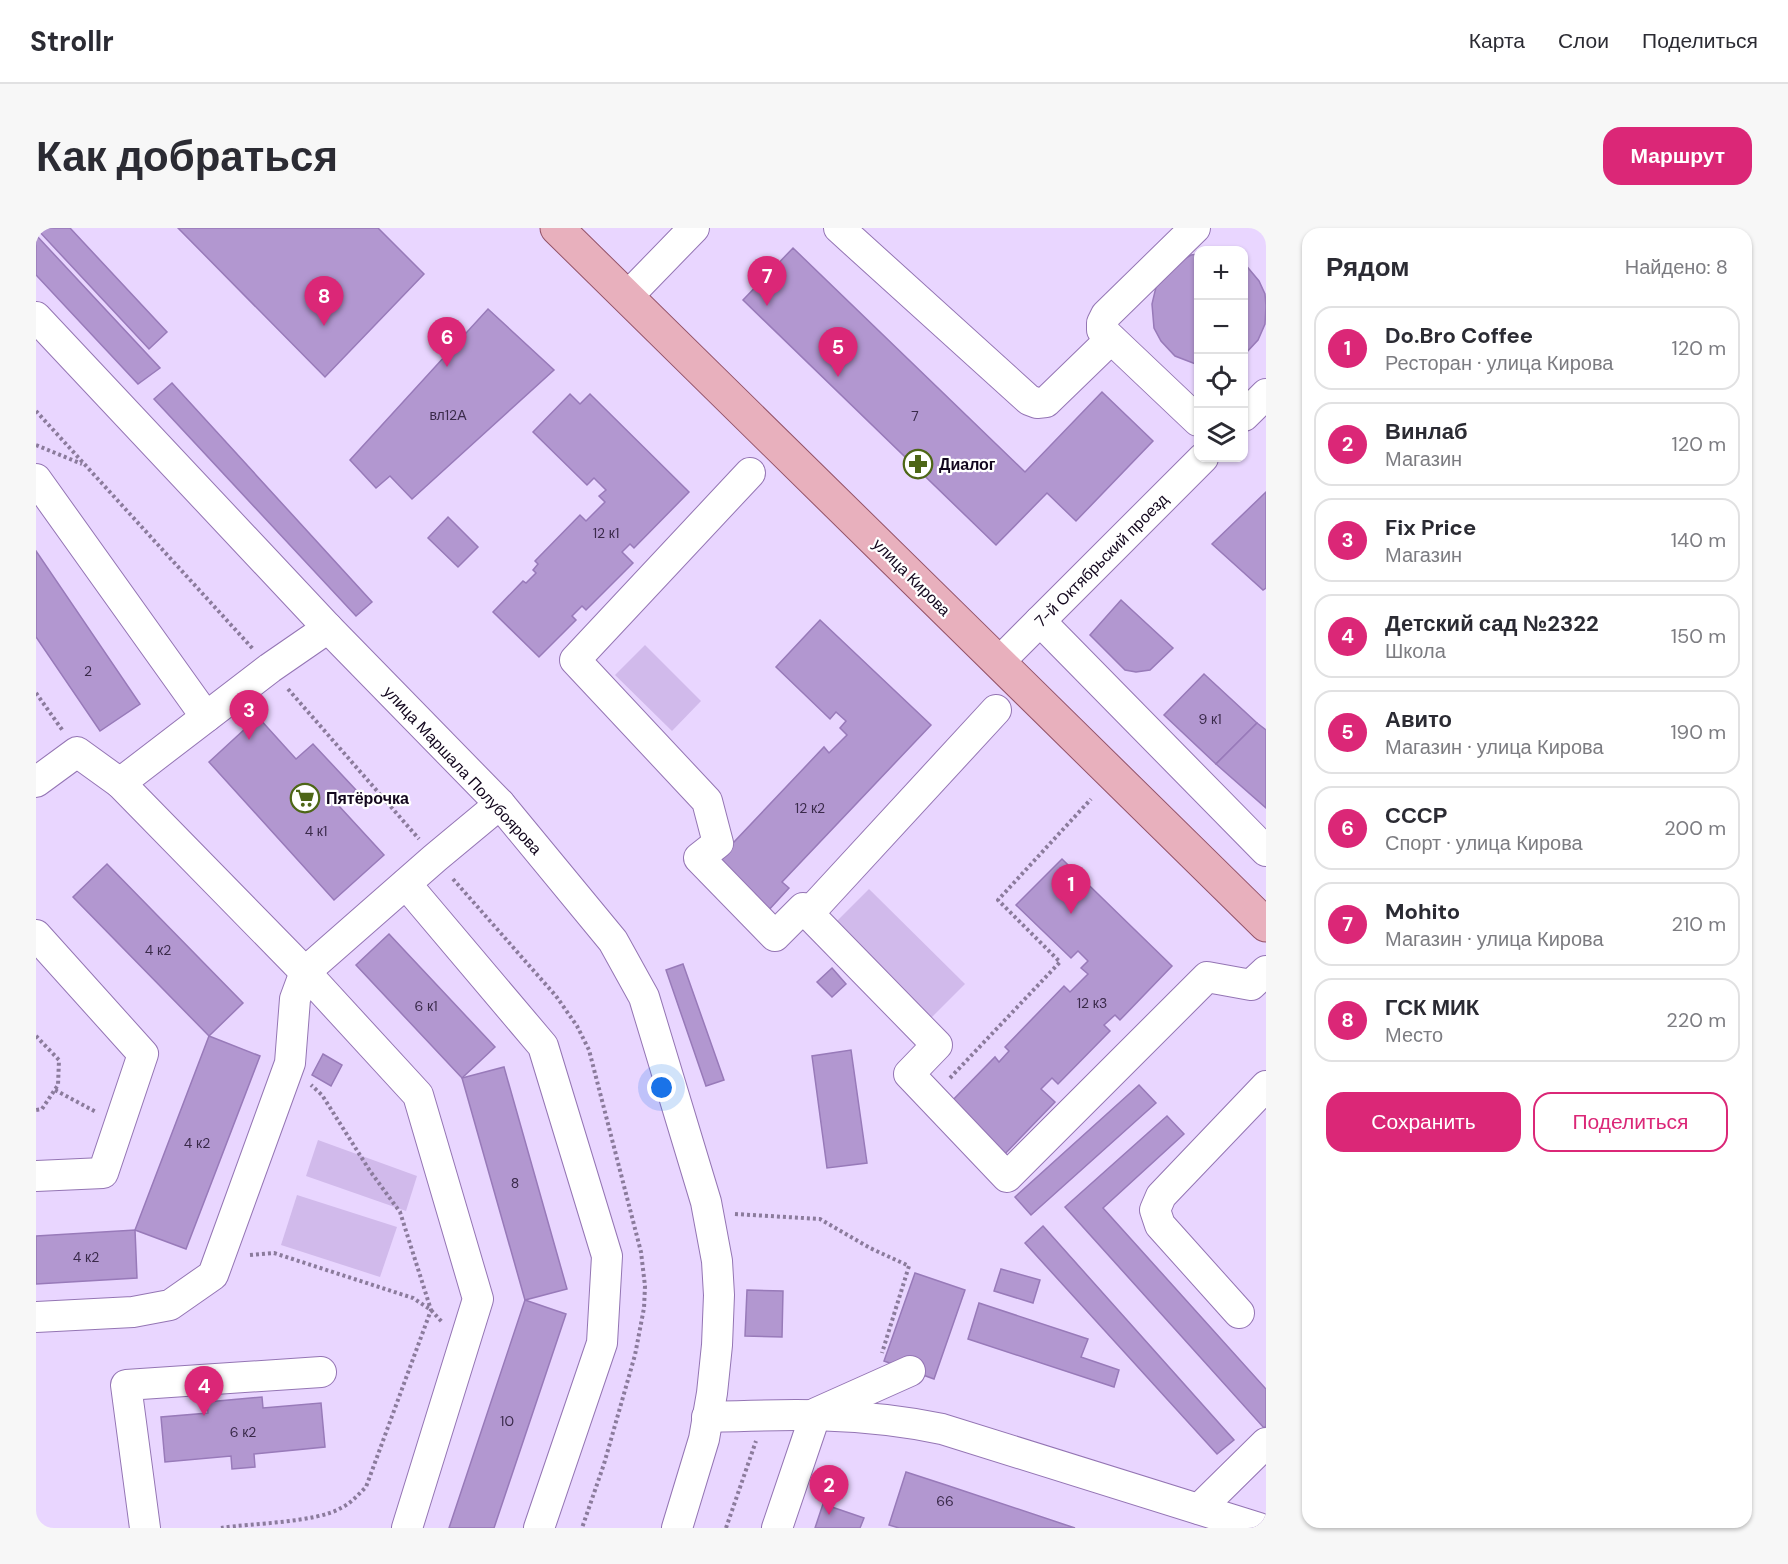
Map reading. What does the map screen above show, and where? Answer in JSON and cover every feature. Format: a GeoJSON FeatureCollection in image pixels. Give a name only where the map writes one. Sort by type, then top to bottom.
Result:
{"type":"FeatureCollection","features":[{"type":"Feature","properties":{"kind":"main road","name":"улица Кирова"},"geometry":{"type":"LineString","coordinates":[[557,228],[999,662],[1263,917]]}},
{"type":"Feature","properties":{"kind":"street"},"geometry":{"type":"LineString","coordinates":[[627,297],[694,228]]}},
{"type":"Feature","properties":{"kind":"street"},"geometry":{"type":"LineString","coordinates":[[839,228],[1029,400],[1037,403],[1046,402],[1111,339]]}},
{"type":"Feature","properties":{"kind":"street"},"geometry":{"type":"LineString","coordinates":[[1194,417],[1102,330],[1102,323],[1106,315],[1195,228]]}},
{"type":"Feature","properties":{"kind":"street","name":"улица Маршала Полубоярова"},"geometry":{"type":"LineString","coordinates":[[36,317],[328,628],[500,804],[614,941],[644,998],[706,1202],[717,1261],[719,1295],[717,1345],[708,1417],[677,1528]]}},
{"type":"Feature","properties":{"kind":"street"},"geometry":{"type":"LineString","coordinates":[[1248,413],[1266,394]]}},
{"type":"Feature","properties":{"kind":"street","name":"7-й Октябрьский проезд"},"geometry":{"type":"LineString","coordinates":[[999,662],[1199,462]]}},
{"type":"Feature","properties":{"kind":"street"},"geometry":{"type":"LineString","coordinates":[[750,473],[574,660],[707,801],[718,843],[699,858],[775,936],[802,908],[937,1045],[909,1074],[1007,1177],[1207,977],[1251,986],[1266,971]]}},
{"type":"Feature","properties":{"kind":"street"},"geometry":{"type":"LineString","coordinates":[[36,478],[206,717]]}},
{"type":"Feature","properties":{"kind":"street"},"geometry":{"type":"LineString","coordinates":[[1040,621],[1266,850]]}},
{"type":"Feature","properties":{"kind":"street"},"geometry":{"type":"LineString","coordinates":[[120,783],[270,668],[328,628]]}},
{"type":"Feature","properties":{"kind":"street"},"geometry":{"type":"LineString","coordinates":[[808,914],[996,710]]}},
{"type":"Feature","properties":{"kind":"street"},"geometry":{"type":"LineString","coordinates":[[36,782],[76,752],[120,783],[305,972],[417,1095],[478,1299],[407,1528]]}},
{"type":"Feature","properties":{"kind":"street"},"geometry":{"type":"LineString","coordinates":[[36,1317],[133,1312],[170,1305],[213,1275],[290,1063],[295,999],[305,972],[500,804]]}},
{"type":"Feature","properties":{"kind":"street"},"geometry":{"type":"LineString","coordinates":[[406,884],[543,1046],[607,1256],[602,1344],[539,1528]]}},
{"type":"Feature","properties":{"kind":"street"},"geometry":{"type":"LineString","coordinates":[[36,935],[142,1054],[103,1173],[36,1176]]}},
{"type":"Feature","properties":{"kind":"street"},"geometry":{"type":"LineString","coordinates":[[1239,1313],[1160,1224],[1155,1210],[1161,1196],[1266,1086]]}},
{"type":"Feature","properties":{"kind":"street"},"geometry":{"type":"LineString","coordinates":[[777,1528],[816,1413],[910,1371]]}},
{"type":"Feature","properties":{"kind":"street"},"geometry":{"type":"LineString","coordinates":[[145,1528],[126,1386],[321,1372]]}},
{"type":"Feature","properties":{"kind":"street"},"geometry":{"type":"LineString","coordinates":[[708,1417],[816,1413],[884,1418],[942,1429],[1259,1528]]}},
{"type":"Feature","properties":{"kind":"street"},"geometry":{"type":"LineString","coordinates":[[1198,1509],[1266,1443]]}},
{"type":"Feature","properties":{"kind":"path"},"geometry":{"type":"LineString","coordinates":[[36,411],[270,668]]}},
{"type":"Feature","properties":{"kind":"path"},"geometry":{"type":"LineString","coordinates":[[36,445],[85,466]]}},
{"type":"Feature","properties":{"kind":"path"},"geometry":{"type":"LineString","coordinates":[[36,693],[76,752]]}},
{"type":"Feature","properties":{"kind":"path"},"geometry":{"type":"LineString","coordinates":[[932,1098],[1060,962],[998,900],[1091,799]]}},
{"type":"Feature","properties":{"kind":"path"},"geometry":{"type":"LineString","coordinates":[[36,1036],[59,1060],[58,1084],[42,1109],[36,1110]]}},
{"type":"Feature","properties":{"kind":"path"},"geometry":{"type":"LineString","coordinates":[[221,1528],[287,1521],[317,1515],[339,1510],[355,1499],[366,1487],[374,1468],[431,1310],[400,1212],[370,1171],[322,1095],[290,1063]]}},
{"type":"Feature","properties":{"kind":"path"},"geometry":{"type":"LineString","coordinates":[[55,1090],[119,1124]]}},
{"type":"Feature","properties":{"kind":"path"},"geometry":{"type":"LineString","coordinates":[[731,1214],[820,1219],[870,1248],[909,1266],[871,1388]]}},
{"type":"Feature","properties":{"kind":"path"},"geometry":{"type":"LineString","coordinates":[[219,1257],[274,1253],[412,1298],[431,1310],[464,1345]]}},
{"type":"Feature","properties":{"kind":"path"},"geometry":{"type":"LineString","coordinates":[[726,1528],[765,1415]]}},
{"type":"Feature","properties":{"kind":"shaded area"},"geometry":{"type":"Polygon","coordinates":[[[645,645],[701,701],[672,731],[615,675],[645,645]]]}},
{"type":"Feature","properties":{"kind":"shaded area"},"geometry":{"type":"Polygon","coordinates":[[[869,889],[965,984],[928,1021],[832,926],[869,889]]]}},
{"type":"Feature","properties":{"kind":"shaded area"},"geometry":{"type":"Polygon","coordinates":[[[318,1140],[417,1176],[406,1211],[306,1176],[318,1140]]]}},
{"type":"Feature","properties":{"kind":"shaded area"},"geometry":{"type":"Polygon","coordinates":[[[297,1195],[397,1227],[380,1277],[281,1245],[297,1195]]]}},
{"type":"Feature","properties":{"kind":"building"},"geometry":{"type":"Polygon","coordinates":[[[36,228],[70,228],[167,332],[149,349],[36,228]]]}},
{"type":"Feature","properties":{"kind":"building"},"geometry":{"type":"Polygon","coordinates":[[[178,228],[378,228],[424,274],[325,377],[178,228]]]}},
{"type":"Feature","properties":{"kind":"building"},"geometry":{"type":"Polygon","coordinates":[[[36,235],[160,368],[138,384],[36,275],[36,235]]]}},
{"type":"Feature","properties":{"kind":"building"},"geometry":{"type":"Polygon","coordinates":[[[793,248],[1025,472],[1102,392],[1153,441],[1076,521],[1047,493],[996,545],[743,300],[793,248]]]}},
{"type":"Feature","properties":{"kind":"building"},"geometry":{"type":"Polygon","coordinates":[[[1194,255],[1194,363],[1175,356],[1161,341],[1154,328],[1152,304],[1156,287],[1169,268],[1194,255]]]}},
{"type":"Feature","properties":{"kind":"building"},"geometry":{"type":"Polygon","coordinates":[[[1248,268],[1259,281],[1265,294],[1265,324],[1258,340],[1248,351],[1248,268]]]}},
{"type":"Feature","properties":{"kind":"building"},"geometry":{"type":"Polygon","coordinates":[[[488,309],[554,370],[412,499],[390,476],[376,488],[350,460],[488,309]]]}},
{"type":"Feature","properties":{"kind":"building"},"geometry":{"type":"Polygon","coordinates":[[[172,383],[372,602],[356,616],[154,399],[172,383]]]}},
{"type":"Feature","properties":{"kind":"building"},"geometry":{"type":"Polygon","coordinates":[[[570,394],[580,404],[590,394],[689,492],[634,548],[630,544],[622,552],[633,563],[586,610],[582,606],[572,616],[576,620],[539,657],[493,612],[523,581],[526,583],[536,573],[533,570],[538,564],[535,561],[580,515],[586,521],[605,502],[599,496],[606,490],[594,478],[587,485],[533,432],[570,394]]]}},
{"type":"Feature","properties":{"kind":"building"},"geometry":{"type":"Polygon","coordinates":[[[1266,492],[1266,588],[1263,590],[1212,544],[1266,492]]]}},
{"type":"Feature","properties":{"kind":"building"},"geometry":{"type":"Polygon","coordinates":[[[448,517],[478,547],[458,567],[428,538],[448,517]]]}},
{"type":"Feature","properties":{"kind":"building"},"geometry":{"type":"Polygon","coordinates":[[[36,551],[140,704],[100,731],[36,637],[36,551]]]}},
{"type":"Feature","properties":{"kind":"building"},"geometry":{"type":"Polygon","coordinates":[[[1121,600],[1173,648],[1150,670],[1136,672],[1125,670],[1090,635],[1121,600]]]}},
{"type":"Feature","properties":{"kind":"building"},"geometry":{"type":"Polygon","coordinates":[[[820,620],[931,725],[782,882],[789,888],[767,912],[715,862],[824,747],[829,753],[847,735],[840,728],[846,721],[836,712],[830,719],[776,667],[820,620]]]}},
{"type":"Feature","properties":{"kind":"building"},"geometry":{"type":"Polygon","coordinates":[[[1204,674],[1257,723],[1216,764],[1164,715],[1204,674]]]}},
{"type":"Feature","properties":{"kind":"building"},"geometry":{"type":"Polygon","coordinates":[[[258,717],[296,759],[313,744],[356,790],[339,806],[384,855],[334,900],[209,762],[258,717]]]}},
{"type":"Feature","properties":{"kind":"building"},"geometry":{"type":"Polygon","coordinates":[[[1257,723],[1266,730],[1266,808],[1216,764],[1257,723]]]}},
{"type":"Feature","properties":{"kind":"building"},"geometry":{"type":"Polygon","coordinates":[[[1062,859],[1172,966],[1120,1020],[1115,1015],[1104,1025],[1110,1031],[1058,1084],[1052,1078],[1041,1089],[1055,1102],[999,1160],[945,1108],[995,1057],[999,1062],[1009,1051],[1005,1047],[1064,986],[1070,992],[1088,974],[1081,968],[1088,961],[1078,951],[1071,958],[1016,905],[1062,859]]]}},
{"type":"Feature","properties":{"kind":"building"},"geometry":{"type":"Polygon","coordinates":[[[107,864],[243,1003],[209,1036],[73,897],[107,864]]]}},
{"type":"Feature","properties":{"kind":"building"},"geometry":{"type":"Polygon","coordinates":[[[389,934],[495,1047],[462,1078],[356,965],[389,934]]]}},
{"type":"Feature","properties":{"kind":"building"},"geometry":{"type":"Polygon","coordinates":[[[683,964],[724,1080],[706,1086],[666,970],[683,964]]]}},
{"type":"Feature","properties":{"kind":"building"},"geometry":{"type":"Polygon","coordinates":[[[832,968],[846,984],[832,997],[817,982],[832,968]]]}},
{"type":"Feature","properties":{"kind":"building"},"geometry":{"type":"Polygon","coordinates":[[[209,1036],[260,1056],[186,1249],[135,1230],[209,1036]]]}},
{"type":"Feature","properties":{"kind":"building"},"geometry":{"type":"Polygon","coordinates":[[[851,1050],[867,1163],[827,1168],[812,1056],[851,1050]]]}},
{"type":"Feature","properties":{"kind":"building"},"geometry":{"type":"Polygon","coordinates":[[[323,1054],[342,1065],[331,1086],[312,1075],[323,1054]]]}},
{"type":"Feature","properties":{"kind":"building"},"geometry":{"type":"Polygon","coordinates":[[[504,1067],[567,1289],[525,1300],[462,1078],[504,1067]]]}},
{"type":"Feature","properties":{"kind":"building"},"geometry":{"type":"Polygon","coordinates":[[[1139,1085],[1156,1103],[1031,1215],[1015,1197],[1139,1085]]]}},
{"type":"Feature","properties":{"kind":"building"},"geometry":{"type":"Polygon","coordinates":[[[1167,1116],[1184,1134],[1103,1208],[1266,1389],[1266,1426],[1264,1428],[1065,1207],[1167,1116]]]}},
{"type":"Feature","properties":{"kind":"building"},"geometry":{"type":"Polygon","coordinates":[[[1043,1226],[1234,1440],[1217,1454],[1025,1243],[1043,1226]]]}},
{"type":"Feature","properties":{"kind":"building"},"geometry":{"type":"Polygon","coordinates":[[[135,1230],[137,1278],[36,1284],[36,1236],[135,1230]]]}},
{"type":"Feature","properties":{"kind":"building"},"geometry":{"type":"Polygon","coordinates":[[[1001,1269],[1040,1280],[1033,1303],[994,1291],[1001,1269]]]}},
{"type":"Feature","properties":{"kind":"building"},"geometry":{"type":"Polygon","coordinates":[[[915,1273],[965,1290],[934,1379],[884,1361],[915,1273]]]}},
{"type":"Feature","properties":{"kind":"building"},"geometry":{"type":"Polygon","coordinates":[[[747,1290],[783,1291],[782,1337],[745,1336],[747,1290]]]}},
{"type":"Feature","properties":{"kind":"building"},"geometry":{"type":"Polygon","coordinates":[[[525,1300],[566,1314],[494,1528],[449,1528],[525,1300]]]}},
{"type":"Feature","properties":{"kind":"building"},"geometry":{"type":"Polygon","coordinates":[[[979,1303],[1088,1339],[1081,1357],[1119,1370],[1114,1387],[968,1339],[979,1303]]]}},
{"type":"Feature","properties":{"kind":"building"},"geometry":{"type":"Polygon","coordinates":[[[262,1397],[263,1408],[321,1403],[325,1447],[254,1454],[255,1467],[232,1469],[231,1456],[165,1462],[161,1417],[208,1413],[207,1402],[262,1397]]]}},
{"type":"Feature","properties":{"kind":"building"},"geometry":{"type":"Polygon","coordinates":[[[906,1472],[1075,1528],[899,1528],[889,1525],[906,1472]]]}},
{"type":"Feature","properties":{"kind":"building"},"geometry":{"type":"Polygon","coordinates":[[[823,1504],[864,1518],[860,1528],[815,1528],[823,1504]]]}},
{"type":"Feature","properties":{"kind":"place","name":"Mohito"},"geometry":{"type":"Point","coordinates":[767,306]}},
{"type":"Feature","properties":{"kind":"place","name":"ГСК МИК"},"geometry":{"type":"Point","coordinates":[324,326]}},
{"type":"Feature","properties":{"kind":"place","name":"СССР"},"geometry":{"type":"Point","coordinates":[447,367]}},
{"type":"Feature","properties":{"kind":"place","name":"Авито"},"geometry":{"type":"Point","coordinates":[838,377]}},
{"type":"Feature","properties":{"kind":"place","name":"Диалог"},"geometry":{"type":"Point","coordinates":[918,464]}},
{"type":"Feature","properties":{"kind":"place","name":"Fix Price"},"geometry":{"type":"Point","coordinates":[249,740]}},
{"type":"Feature","properties":{"kind":"place","name":"Пятёрочка"},"geometry":{"type":"Point","coordinates":[305,798]}},
{"type":"Feature","properties":{"kind":"place","name":"Do.Bro Coffee"},"geometry":{"type":"Point","coordinates":[1071,914]}},
{"type":"Feature","properties":{"kind":"place","name":"Детский сад №2322"},"geometry":{"type":"Point","coordinates":[204,1416]}},
{"type":"Feature","properties":{"kind":"place","name":"Винлаб"},"geometry":{"type":"Point","coordinates":[829,1515]}}]}
